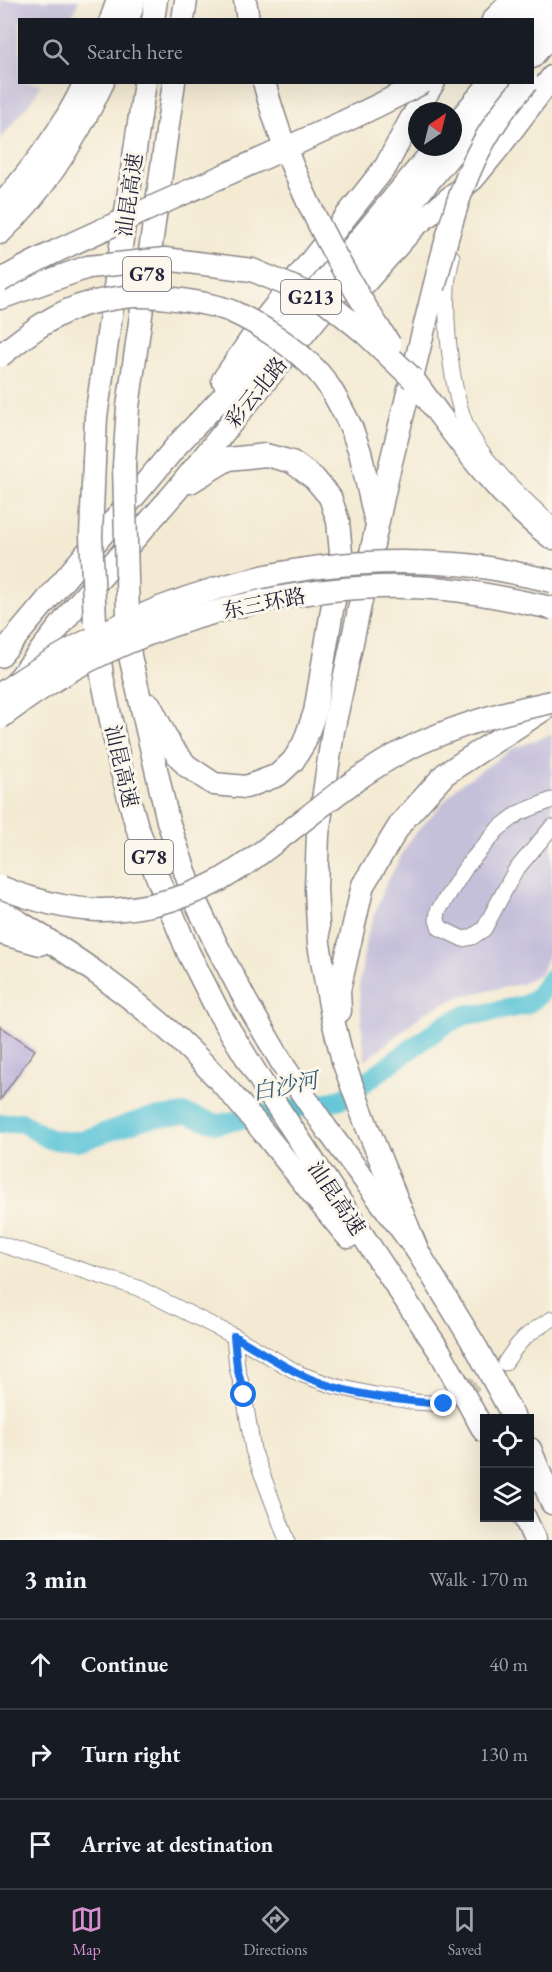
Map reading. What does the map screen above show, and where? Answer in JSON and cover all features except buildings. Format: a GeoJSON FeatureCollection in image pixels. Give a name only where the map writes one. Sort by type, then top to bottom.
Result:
{"type":"FeatureCollection","features":[{"type":"Feature","properties":{"kind":"highway"},"geometry":{"type":"LineString","coordinates":[[153,18],[156,0]]}},
{"type":"Feature","properties":{"kind":"highway"},"geometry":{"type":"LineString","coordinates":[[183,18],[186,0]]}},
{"type":"Feature","properties":{"kind":"highway"},"geometry":{"type":"LineString","coordinates":[[245,0],[248,18]]}},
{"type":"Feature","properties":{"kind":"highway"},"geometry":{"type":"LineString","coordinates":[[495,18],[513,0]]}},
{"type":"Feature","properties":{"kind":"highway"},"geometry":{"type":"LineString","coordinates":[[515,18],[533,0]]}},
{"type":"Feature","properties":{"kind":"highway"},"geometry":{"type":"LineString","coordinates":[[534,30],[552,8]]}},
{"type":"Feature","properties":{"kind":"highway"},"geometry":{"type":"LineString","coordinates":[[534,55],[552,33]]}},
{"type":"Feature","properties":{"kind":"highway"},"geometry":{"type":"LineString","coordinates":[[534,73],[552,52]]}},
{"type":"Feature","properties":{"kind":"highway"},"geometry":{"type":"LineString","coordinates":[[210,448],[266,402],[375,270],[415,226],[473,179],[552,77]]}},
{"type":"Feature","properties":{"kind":"highway"},"geometry":{"type":"LineString","coordinates":[[0,233],[28,173],[58,132],[84,84]]}},
{"type":"Feature","properties":{"kind":"highway"},"geometry":{"type":"LineString","coordinates":[[0,238],[10,211],[57,166],[83,124],[102,84]]}},
{"type":"Feature","properties":{"kind":"highway","name":"汕昆高速"},"geometry":{"type":"LineString","coordinates":[[145,84],[96,417],[91,536],[95,621],[102,676],[120,765],[137,827],[188,952],[219,1013],[256,1075],[440,1352],[480,1424]]}},
{"type":"Feature","properties":{"kind":"highway","name":"汕昆高速"},"geometry":{"type":"LineString","coordinates":[[174,84],[128,407],[124,465],[130,656],[168,821],[194,898],[247,1004],[285,1068],[418,1252],[477,1349],[511,1414]]}},
{"type":"Feature","properties":{"kind":"highway"},"geometry":{"type":"LineString","coordinates":[[265,84],[278,128],[302,191],[340,266],[413,379],[498,489],[530,522],[552,538]]}},
{"type":"Feature","properties":{"kind":"highway"},"geometry":{"type":"LineString","coordinates":[[0,281],[63,248],[363,114],[420,84]]}},
{"type":"Feature","properties":{"kind":"highway"},"geometry":{"type":"LineString","coordinates":[[179,443],[264,320],[386,166],[433,84]]}},
{"type":"Feature","properties":{"kind":"highway"},"geometry":{"type":"LineString","coordinates":[[462,116],[488,84]]}},
{"type":"Feature","properties":{"kind":"highway","name":"彩云北路"},"geometry":{"type":"LineString","coordinates":[[0,700],[33,662],[75,607],[176,491],[509,84]]}},
{"type":"Feature","properties":{"kind":"highway"},"geometry":{"type":"LineString","coordinates":[[418,1252],[381,1163],[341,1051],[332,1016],[319,944],[316,889],[318,834],[333,731],[377,526],[421,333],[457,202],[478,154],[497,119],[524,84]]}},
{"type":"Feature","properties":{"kind":"highway","name":"彩云北路"},"geometry":{"type":"LineString","coordinates":[[0,656],[179,443],[269,348],[429,156]]}},
{"type":"Feature","properties":{"kind":"highway"},"geometry":{"type":"LineString","coordinates":[[0,298],[88,267],[165,259],[252,270],[324,300],[366,334],[413,379]]}},
{"type":"Feature","properties":{"kind":"highway"},"geometry":{"type":"LineString","coordinates":[[0,356],[24,336],[49,321],[88,304],[136,296],[194,302],[232,312],[271,335],[316,370],[336,399],[351,427],[360,452],[377,526]]}},
{"type":"Feature","properties":{"kind":"highway"},"geometry":{"type":"LineString","coordinates":[[130,644],[154,715],[171,747],[187,766],[214,784],[246,787],[278,775],[292,761],[304,743],[315,712],[342,564],[338,521],[330,497],[314,478],[292,462],[266,455],[228,459],[176,491]]}},
{"type":"Feature","properties":{"kind":"highway","name":"东三环路"},"geometry":{"type":"LineString","coordinates":[[0,694],[47,663],[128,620],[193,595],[260,577],[335,566],[391,561],[456,564],[552,581]]}},
{"type":"Feature","properties":{"kind":"highway","name":"东三环路"},"geometry":{"type":"LineString","coordinates":[[0,718],[49,684],[128,642],[193,619],[257,602],[384,586],[446,589],[552,608]]}},
{"type":"Feature","properties":{"kind":"highway"},"geometry":{"type":"LineString","coordinates":[[0,718],[33,662]]}},
{"type":"Feature","properties":{"kind":"highway"},"geometry":{"type":"LineString","coordinates":[[341,1051],[339,990],[363,885],[401,823],[445,774],[552,703]]}},
{"type":"Feature","properties":{"kind":"highway"},"geometry":{"type":"LineString","coordinates":[[0,887],[26,897],[96,910],[129,908],[186,896],[233,873],[332,798],[405,750],[447,732],[515,710],[552,703]]}},
{"type":"Feature","properties":{"kind":"highway"},"geometry":{"type":"LineString","coordinates":[[0,910],[78,959],[144,1009],[196,1055],[285,1156],[340,1227],[421,1323]]}},
{"type":"Feature","properties":{"kind":"highway"},"geometry":{"type":"LineString","coordinates":[[0,933],[40,944],[78,959]]}},
{"type":"Feature","properties":{"kind":"highway"},"geometry":{"type":"LineString","coordinates":[[534,1459],[552,1503]]}},
{"type":"Feature","properties":{"kind":"highway"},"geometry":{"type":"LineString","coordinates":[[527,1522],[535,1540]]}},
{"type":"Feature","properties":{"kind":"street"},"geometry":{"type":"LineString","coordinates":[[473,179],[453,251],[447,287],[447,326],[455,391],[471,435],[502,479],[552,525]]}},
{"type":"Feature","properties":{"kind":"street"},"geometry":{"type":"LineString","coordinates":[[552,800],[519,813],[498,829],[466,867],[438,911],[437,920],[440,928],[463,939],[472,937],[484,929],[515,871],[552,827]]}},
{"type":"Feature","properties":{"kind":"street"},"geometry":{"type":"LineString","coordinates":[[0,1244],[138,1288],[234,1336],[300,1374],[334,1386],[395,1399],[444,1404]]}},
{"type":"Feature","properties":{"kind":"street"},"geometry":{"type":"LineString","coordinates":[[505,1363],[518,1343],[530,1331],[552,1319]]}},
{"type":"Feature","properties":{"kind":"street"},"geometry":{"type":"LineString","coordinates":[[234,1336],[237,1367],[253,1449],[287,1540]]}},
{"type":"Feature","properties":{"kind":"shaded area"},"geometry":{"type":"Polygon","coordinates":[[[0,0],[79,0],[71,18],[18,18],[18,84],[41,84],[35,96],[0,140],[0,0]]]}},
{"type":"Feature","properties":{"kind":"shaded area"},"geometry":{"type":"Polygon","coordinates":[[[552,734],[552,946],[541,973],[521,984],[462,996],[425,1012],[365,1061],[359,988],[366,938],[385,886],[411,838],[458,786],[514,748],[552,734]]]}},
{"type":"Feature","properties":{"kind":"waterway","name":"白沙河"},"geometry":{"type":"LineString","coordinates":[[0,1124],[21,1122],[49,1139],[81,1141],[144,1119],[186,1114],[218,1124],[342,1099],[444,1025],[468,1014],[482,1014],[526,1005],[537,997],[552,978]]}},
{"type":"Feature","properties":{"kind":"tunnel"},"geometry":{"type":"LineString","coordinates":[[444,1404],[498,1368]]}},
{"type":"Feature","properties":{"kind":"route"},"geometry":{"type":"LineString","coordinates":[[244,1395],[237,1367],[234,1336],[300,1374],[334,1386],[415,1402],[444,1404]]}}]}
